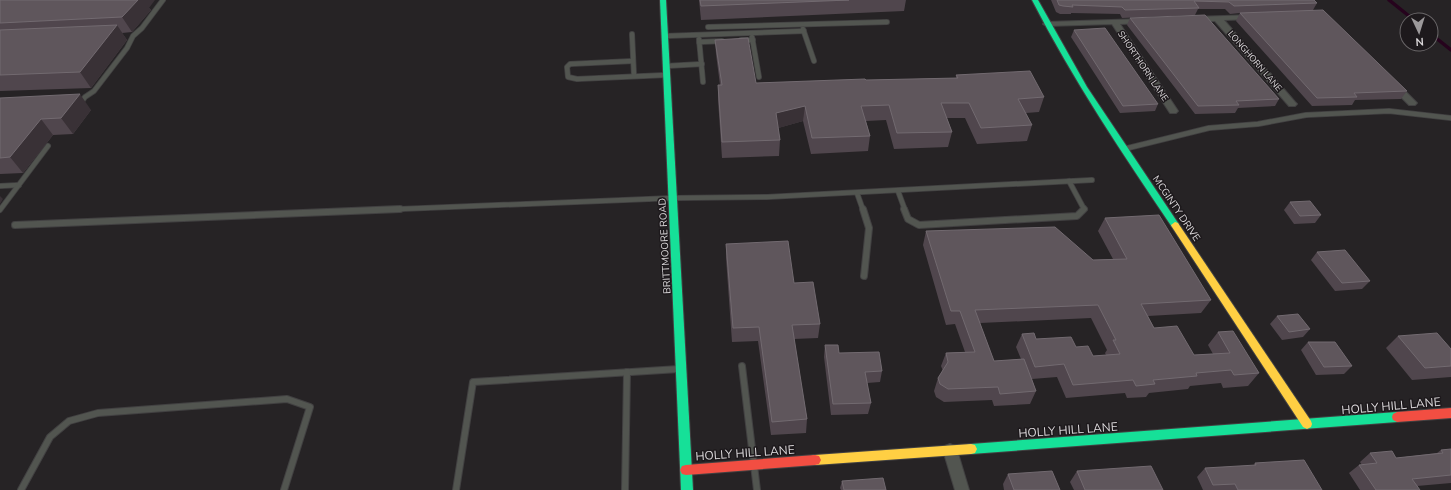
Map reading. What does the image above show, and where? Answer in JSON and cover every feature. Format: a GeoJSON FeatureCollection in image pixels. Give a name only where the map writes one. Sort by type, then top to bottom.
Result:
{"type":"FeatureCollection","features":[{"type":"Feature","properties":{"kind":"street","name":"BRITTMOORE ROAD"},"geometry":{"type":"LineString","coordinates":[[663,0],[687,490]]}},
{"type":"Feature","properties":{"kind":"street","name":"MCGINTY DRIVE"},"geometry":{"type":"LineString","coordinates":[[1035,0],[1047,24],[1124,149],[1307,424]]}},
{"type":"Feature","properties":{"kind":"street"},"geometry":{"type":"LineString","coordinates":[[1186,19],[1265,16]]}},
{"type":"Feature","properties":{"kind":"street","name":"LONGHORN LANE"},"geometry":{"type":"LineString","coordinates":[[1218,18],[1292,104]]}},
{"type":"Feature","properties":{"kind":"street"},"geometry":{"type":"LineString","coordinates":[[1047,24],[1154,20]]}},
{"type":"Feature","properties":{"kind":"street","name":"SHORTHORN LANE"},"geometry":{"type":"LineString","coordinates":[[1114,22],[1173,111]]}},
{"type":"Feature","properties":{"kind":"street"},"geometry":{"type":"LineString","coordinates":[[1385,76],[1412,103]]}},
{"type":"Feature","properties":{"kind":"street","name":"HOLLY HILL LANE"},"geometry":{"type":"LineString","coordinates":[[686,470],[1451,413]]}},
{"type":"Feature","properties":{"kind":"street"},"geometry":{"type":"LineString","coordinates":[[950,450],[962,490]]}},
{"type":"Feature","properties":{"kind":"lane"},"geometry":{"type":"LineString","coordinates":[[77,107],[85,97],[94,91],[127,48],[133,36],[142,28],[163,0]]}},
{"type":"Feature","properties":{"kind":"lane"},"geometry":{"type":"LineString","coordinates":[[708,27],[887,22]]}},
{"type":"Feature","properties":{"kind":"lane"},"geometry":{"type":"LineString","coordinates":[[802,25],[814,61]]}},
{"type":"Feature","properties":{"kind":"lane"},"geometry":{"type":"LineString","coordinates":[[665,36],[804,31]]}},
{"type":"Feature","properties":{"kind":"lane"},"geometry":{"type":"LineString","coordinates":[[752,33],[759,77]]}},
{"type":"Feature","properties":{"kind":"lane"},"geometry":{"type":"LineString","coordinates":[[632,34],[634,76]]}},
{"type":"Feature","properties":{"kind":"lane"},"geometry":{"type":"LineString","coordinates":[[699,35],[704,82]]}},
{"type":"Feature","properties":{"kind":"lane"},"geometry":{"type":"LineString","coordinates":[[125,36],[133,36]]}},
{"type":"Feature","properties":{"kind":"lane"},"geometry":{"type":"LineString","coordinates":[[737,40],[753,40]]}},
{"type":"Feature","properties":{"kind":"lane"},"geometry":{"type":"LineString","coordinates":[[699,42],[730,41]]}},
{"type":"Feature","properties":{"kind":"lane"},"geometry":{"type":"LineString","coordinates":[[633,61],[570,64],[567,67],[568,77],[577,79],[634,76],[702,64]]}},
{"type":"Feature","properties":{"kind":"lane"},"geometry":{"type":"LineString","coordinates":[[77,98],[85,97]]}},
{"type":"Feature","properties":{"kind":"lane"},"geometry":{"type":"LineString","coordinates":[[1124,149],[1209,128],[1258,124],[1306,115],[1390,111],[1451,118]]}},
{"type":"Feature","properties":{"kind":"lane"},"geometry":{"type":"LineString","coordinates":[[0,210],[48,146]]}},
{"type":"Feature","properties":{"kind":"lane"},"geometry":{"type":"LineString","coordinates":[[15,225],[673,198],[767,198],[1092,180]]}},
{"type":"Feature","properties":{"kind":"lane"},"geometry":{"type":"LineString","coordinates":[[898,190],[908,219],[919,225],[1077,216],[1084,209],[1069,181]]}},
{"type":"Feature","properties":{"kind":"lane"},"geometry":{"type":"LineString","coordinates":[[0,186],[19,185]]}},
{"type":"Feature","properties":{"kind":"lane"},"geometry":{"type":"LineString","coordinates":[[857,193],[869,228],[864,276]]}},
{"type":"Feature","properties":{"kind":"lane"},"geometry":{"type":"LineString","coordinates":[[742,366],[757,490]]}},
{"type":"Feature","properties":{"kind":"lane"},"geometry":{"type":"LineString","coordinates":[[456,490],[473,382],[681,369]]}},
{"type":"Feature","properties":{"kind":"lane"},"geometry":{"type":"LineString","coordinates":[[625,490],[627,372]]}},
{"type":"Feature","properties":{"kind":"lane"},"geometry":{"type":"LineString","coordinates":[[21,490],[50,437],[69,421],[98,413],[287,399],[310,407],[284,490]]}},
{"type":"Feature","properties":{"kind":"building"},"geometry":{"type":"Polygon","coordinates":[[[0,0],[138,0],[122,17],[0,23],[0,0]]]}},
{"type":"Feature","properties":{"kind":"building"},"geometry":{"type":"Polygon","coordinates":[[[700,0],[849,0],[701,6],[700,0]]]}},
{"type":"Feature","properties":{"kind":"building"},"geometry":{"type":"Polygon","coordinates":[[[1057,0],[1314,0],[1317,3],[1234,6],[1229,2],[1194,1],[1199,8],[1125,10],[1122,7],[1063,6],[1059,5],[1057,0]]]}},
{"type":"Feature","properties":{"kind":"building"},"geometry":{"type":"Polygon","coordinates":[[[1323,10],[1407,91],[1354,93],[1357,97],[1317,98],[1240,13],[1323,10]]]}},
{"type":"Feature","properties":{"kind":"building"},"geometry":{"type":"Polygon","coordinates":[[[1205,15],[1279,99],[1236,101],[1239,105],[1198,106],[1130,18],[1205,15]]]}},
{"type":"Feature","properties":{"kind":"building"},"geometry":{"type":"Polygon","coordinates":[[[117,25],[80,72],[0,75],[0,30],[117,25]]]}},
{"type":"Feature","properties":{"kind":"building"},"geometry":{"type":"Polygon","coordinates":[[[1105,28],[1158,104],[1123,106],[1074,30],[1105,28]]]}},
{"type":"Feature","properties":{"kind":"building"},"geometry":{"type":"Polygon","coordinates":[[[748,38],[756,83],[865,79],[958,78],[956,75],[1030,71],[1044,97],[1018,99],[1032,125],[981,128],[969,103],[941,103],[952,132],[897,133],[889,105],[861,106],[870,136],[812,138],[805,106],[776,113],[780,140],[722,142],[718,85],[722,85],[715,40],[748,38]]]}},
{"type":"Feature","properties":{"kind":"building"},"geometry":{"type":"Polygon","coordinates":[[[80,94],[61,118],[41,119],[10,157],[0,158],[0,98],[80,94]]]}},
{"type":"Feature","properties":{"kind":"building"},"geometry":{"type":"Polygon","coordinates":[[[1310,201],[1321,215],[1300,216],[1290,202],[1310,201]]]}},
{"type":"Feature","properties":{"kind":"building"},"geometry":{"type":"Polygon","coordinates":[[[1159,215],[1211,300],[1141,304],[1154,328],[1177,326],[1194,355],[1230,353],[1218,332],[1233,331],[1259,373],[1234,375],[1231,370],[1196,373],[1197,376],[1153,380],[1155,384],[1136,386],[1133,380],[1073,385],[1064,364],[1035,367],[1022,334],[1034,333],[1036,339],[1071,337],[1076,347],[1088,346],[1093,356],[1120,354],[1113,340],[1116,340],[1098,305],[975,310],[994,361],[1024,359],[1036,391],[1000,394],[998,387],[948,389],[940,384],[938,378],[948,362],[946,353],[975,352],[960,311],[951,311],[926,231],[1055,227],[1093,260],[1127,259],[1105,218],[1159,215]]]}},
{"type":"Feature","properties":{"kind":"building"},"geometry":{"type":"Polygon","coordinates":[[[788,241],[794,283],[813,282],[820,324],[792,325],[807,419],[772,422],[759,327],[733,328],[726,244],[788,241]]]}},
{"type":"Feature","properties":{"kind":"building"},"geometry":{"type":"Polygon","coordinates":[[[1345,250],[1370,281],[1342,283],[1317,252],[1345,250]]]}},
{"type":"Feature","properties":{"kind":"building"},"geometry":{"type":"Polygon","coordinates":[[[1298,314],[1310,329],[1289,332],[1277,316],[1298,314]]]}},
{"type":"Feature","properties":{"kind":"building"},"geometry":{"type":"Polygon","coordinates":[[[1437,333],[1451,349],[1451,366],[1425,368],[1398,336],[1437,333]]]}},
{"type":"Feature","properties":{"kind":"building"},"geometry":{"type":"Polygon","coordinates":[[[1308,342],[1335,342],[1352,366],[1324,367],[1308,342]]]}},
{"type":"Feature","properties":{"kind":"building"},"geometry":{"type":"Polygon","coordinates":[[[825,345],[838,345],[839,353],[879,352],[882,371],[865,372],[871,403],[833,404],[825,345]]]}},
{"type":"Feature","properties":{"kind":"building"},"geometry":{"type":"Polygon","coordinates":[[[1451,449],[1451,475],[1412,479],[1420,490],[1376,490],[1359,465],[1377,463],[1370,453],[1392,451],[1396,458],[1443,453],[1441,450],[1451,449]]]}},
{"type":"Feature","properties":{"kind":"building"},"geometry":{"type":"Polygon","coordinates":[[[1304,460],[1322,490],[1238,490],[1235,484],[1213,485],[1205,468],[1256,465],[1255,463],[1304,460]]]}},
{"type":"Feature","properties":{"kind":"building"},"geometry":{"type":"Polygon","coordinates":[[[1151,466],[1163,490],[1085,490],[1077,471],[1151,466]]]}},
{"type":"Feature","properties":{"kind":"building"},"geometry":{"type":"Polygon","coordinates":[[[1052,471],[1060,490],[1014,490],[1008,474],[1052,471]]]}},
{"type":"Feature","properties":{"kind":"building"},"geometry":{"type":"Polygon","coordinates":[[[883,478],[886,490],[844,490],[842,481],[883,478]]]}},
{"type":"Feature","properties":{"kind":"waterway"},"geometry":{"type":"LineString","coordinates":[[1389,0],[1404,12]]}},
{"type":"Feature","properties":{"kind":"waterway"},"geometry":{"type":"LineString","coordinates":[[1439,40],[1451,50]]}},
{"type":"Feature","properties":{"kind":"traffic: fast"},"geometry":{"type":"LineString","coordinates":[[663,0],[687,490]]}},
{"type":"Feature","properties":{"kind":"traffic: fast"},"geometry":{"type":"LineString","coordinates":[[1035,0],[1066,58],[1084,87],[1119,143],[1175,225]]}},
{"type":"Feature","properties":{"kind":"traffic: fast"},"geometry":{"type":"LineString","coordinates":[[971,449],[1397,417]]}},
{"type":"Feature","properties":{"kind":"traffic: slow"},"geometry":{"type":"LineString","coordinates":[[1175,225],[1307,424]]}},
{"type":"Feature","properties":{"kind":"traffic: slow"},"geometry":{"type":"LineString","coordinates":[[815,460],[971,449]]}},
{"type":"Feature","properties":{"kind":"traffic: jam"},"geometry":{"type":"LineString","coordinates":[[1397,417],[1451,413]]}},
{"type":"Feature","properties":{"kind":"traffic: jam"},"geometry":{"type":"LineString","coordinates":[[686,470],[815,460]]}}]}
